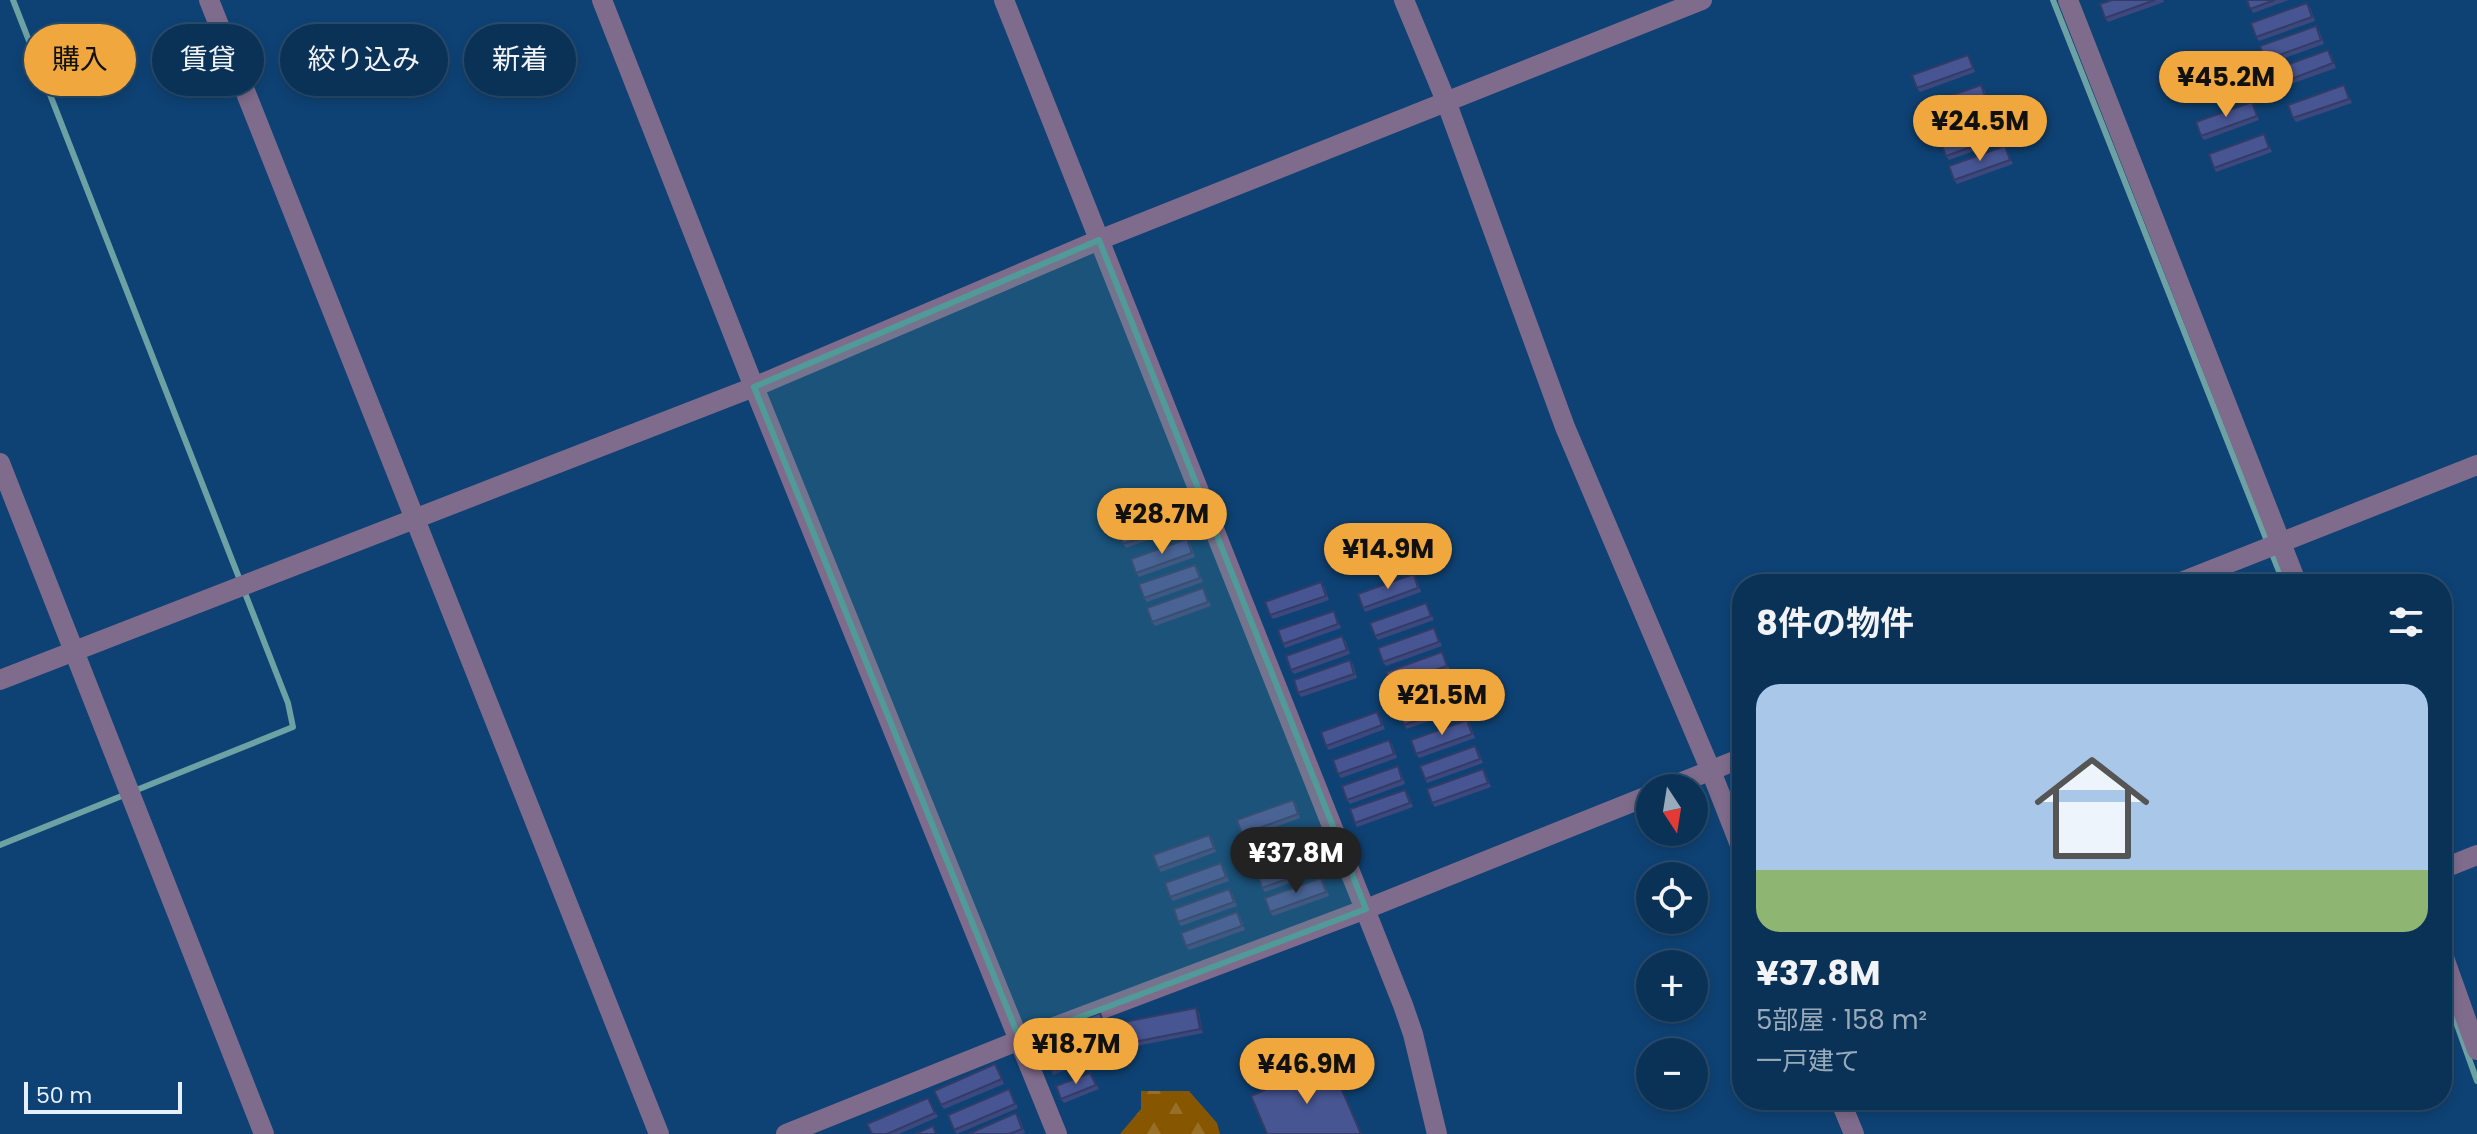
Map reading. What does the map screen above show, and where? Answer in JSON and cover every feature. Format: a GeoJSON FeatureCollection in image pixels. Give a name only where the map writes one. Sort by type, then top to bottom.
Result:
{"type":"FeatureCollection","features":[{"type":"Feature","properties":{"kind":"street"},"geometry":{"type":"LineString","coordinates":[[209,0],[659,1134]]}},
{"type":"Feature","properties":{"kind":"street"},"geometry":{"type":"LineString","coordinates":[[602,0],[754,387],[1057,1134]]}},
{"type":"Feature","properties":{"kind":"street"},"geometry":{"type":"LineString","coordinates":[[1004,0],[1366,909],[1413,1034],[1437,1134]]}},
{"type":"Feature","properties":{"kind":"street"},"geometry":{"type":"LineString","coordinates":[[1404,0],[1446,101],[1565,427],[1732,825]]}},
{"type":"Feature","properties":{"kind":"street"},"geometry":{"type":"LineString","coordinates":[[0,680],[754,387],[1099,240],[1702,0]]}},
{"type":"Feature","properties":{"kind":"street"},"geometry":{"type":"LineString","coordinates":[[2068,0],[2293,574]]}},
{"type":"Feature","properties":{"kind":"street"},"geometry":{"type":"LineString","coordinates":[[0,463],[264,1134]]}},
{"type":"Feature","properties":{"kind":"street"},"geometry":{"type":"LineString","coordinates":[[2201,574],[2477,465]]}},
{"type":"Feature","properties":{"kind":"street"},"geometry":{"type":"LineString","coordinates":[[1703,774],[1732,762]]}},
{"type":"Feature","properties":{"kind":"street"},"geometry":{"type":"LineString","coordinates":[[786,1134],[1636,801]]}},
{"type":"Feature","properties":{"kind":"street"},"geometry":{"type":"LineString","coordinates":[[2452,865],[2477,855]]}},
{"type":"Feature","properties":{"kind":"street"},"geometry":{"type":"LineString","coordinates":[[2452,980],[2477,1050]]}},
{"type":"Feature","properties":{"kind":"street"},"geometry":{"type":"LineString","coordinates":[[1845,1110],[1854,1134]]}},
{"type":"Feature","properties":{"kind":"highlighted area"},"geometry":{"type":"Polygon","coordinates":[[[1099,240],[1366,909],[1020,1040],[754,387],[1099,240]]]}},
{"type":"Feature","properties":{"kind":"green space"},"geometry":{"type":"Polygon","coordinates":[[[1141,1091],[1189,1091],[1217,1123],[1220,1134],[1120,1134],[1141,1109],[1141,1091]]]}},
{"type":"Feature","properties":{"kind":"building"},"geometry":{"type":"Polygon","coordinates":[[[2112,0],[2155,0],[2105,18],[2100,4],[2112,0]]]}},
{"type":"Feature","properties":{"kind":"building"},"geometry":{"type":"Polygon","coordinates":[[[2247,0],[2275,0],[2250,9],[2247,0]]]}},
{"type":"Feature","properties":{"kind":"building"},"geometry":{"type":"Polygon","coordinates":[[[2307,3],[2312,17],[2256,37],[2251,23],[2307,3]]]}},
{"type":"Feature","properties":{"kind":"building"},"geometry":{"type":"Polygon","coordinates":[[[2316,26],[2321,40],[2265,60],[2260,46],[2316,26]]]}},
{"type":"Feature","properties":{"kind":"building"},"geometry":{"type":"Polygon","coordinates":[[[2328,50],[2333,63],[2278,84],[2273,70],[2328,50]]]}},
{"type":"Feature","properties":{"kind":"building"},"geometry":{"type":"Polygon","coordinates":[[[1968,55],[1973,68],[1917,88],[1912,75],[1968,55]]]}},
{"type":"Feature","properties":{"kind":"building"},"geometry":{"type":"Polygon","coordinates":[[[1981,85],[1986,99],[1930,119],[1925,105],[1981,85]]]}},
{"type":"Feature","properties":{"kind":"building"},"geometry":{"type":"Polygon","coordinates":[[[2344,85],[2349,99],[2293,118],[2288,105],[2344,85]]]}},
{"type":"Feature","properties":{"kind":"building"},"geometry":{"type":"Polygon","coordinates":[[[2252,102],[2257,116],[2201,136],[2196,122],[2252,102]]]}},
{"type":"Feature","properties":{"kind":"building"},"geometry":{"type":"Polygon","coordinates":[[[1997,122],[2002,136],[1946,156],[1941,143],[1997,122]]]}},
{"type":"Feature","properties":{"kind":"building"},"geometry":{"type":"Polygon","coordinates":[[[2264,134],[2269,148],[2214,168],[2209,154],[2264,134]]]}},
{"type":"Feature","properties":{"kind":"building"},"geometry":{"type":"Polygon","coordinates":[[[2005,146],[2010,160],[1954,180],[1949,166],[2005,146]]]}},
{"type":"Feature","properties":{"kind":"building"},"geometry":{"type":"Polygon","coordinates":[[[1175,510],[1179,524],[1123,544],[1119,530],[1175,510]]]}},
{"type":"Feature","properties":{"kind":"building"},"geometry":{"type":"Polygon","coordinates":[[[1187,539],[1192,553],[1136,573],[1131,559],[1187,539]]]}},
{"type":"Feature","properties":{"kind":"building"},"geometry":{"type":"Polygon","coordinates":[[[1195,565],[1200,578],[1144,598],[1139,584],[1195,565]]]}},
{"type":"Feature","properties":{"kind":"building"},"geometry":{"type":"Polygon","coordinates":[[[1414,574],[1418,588],[1363,608],[1358,594],[1414,574]]]}},
{"type":"Feature","properties":{"kind":"building"},"geometry":{"type":"Polygon","coordinates":[[[1321,582],[1326,596],[1270,615],[1265,602],[1321,582]]]}},
{"type":"Feature","properties":{"kind":"building"},"geometry":{"type":"Polygon","coordinates":[[[1203,588],[1208,602],[1152,622],[1147,608],[1203,588]]]}},
{"type":"Feature","properties":{"kind":"building"},"geometry":{"type":"Polygon","coordinates":[[[1426,603],[1431,616],[1375,636],[1370,623],[1426,603]]]}},
{"type":"Feature","properties":{"kind":"building"},"geometry":{"type":"Polygon","coordinates":[[[1334,611],[1338,624],[1283,644],[1278,630],[1334,611]]]}},
{"type":"Feature","properties":{"kind":"building"},"geometry":{"type":"Polygon","coordinates":[[[1434,628],[1439,642],[1383,662],[1378,648],[1434,628]]]}},
{"type":"Feature","properties":{"kind":"building"},"geometry":{"type":"Polygon","coordinates":[[[1342,636],[1347,650],[1291,670],[1286,656],[1342,636]]]}},
{"type":"Feature","properties":{"kind":"building"},"geometry":{"type":"Polygon","coordinates":[[[1442,652],[1447,666],[1391,685],[1386,672],[1442,652]]]}},
{"type":"Feature","properties":{"kind":"building"},"geometry":{"type":"Polygon","coordinates":[[[1350,660],[1354,674],[1298,693],[1294,680],[1350,660]]]}},
{"type":"Feature","properties":{"kind":"building"},"geometry":{"type":"Polygon","coordinates":[[[1455,692],[1460,705],[1404,725],[1399,711],[1455,692]]]}},
{"type":"Feature","properties":{"kind":"building"},"geometry":{"type":"Polygon","coordinates":[[[1377,712],[1382,725],[1326,746],[1321,732],[1377,712]]]}},
{"type":"Feature","properties":{"kind":"building"},"geometry":{"type":"Polygon","coordinates":[[[1467,720],[1472,734],[1416,754],[1411,740],[1467,720]]]}},
{"type":"Feature","properties":{"kind":"building"},"geometry":{"type":"Polygon","coordinates":[[[1389,740],[1394,754],[1338,774],[1333,760],[1389,740]]]}},
{"type":"Feature","properties":{"kind":"building"},"geometry":{"type":"Polygon","coordinates":[[[1475,746],[1480,759],[1425,779],[1420,766],[1475,746]]]}},
{"type":"Feature","properties":{"kind":"building"},"geometry":{"type":"Polygon","coordinates":[[[1398,766],[1402,780],[1347,800],[1342,786],[1398,766]]]}},
{"type":"Feature","properties":{"kind":"building"},"geometry":{"type":"Polygon","coordinates":[[[1483,769],[1488,783],[1432,803],[1427,789],[1483,769]]]}},
{"type":"Feature","properties":{"kind":"building"},"geometry":{"type":"Polygon","coordinates":[[[1405,790],[1410,803],[1355,823],[1350,809],[1405,790]]]}},
{"type":"Feature","properties":{"kind":"building"},"geometry":{"type":"Polygon","coordinates":[[[1293,800],[1298,814],[1242,834],[1237,820],[1293,800]]]}},
{"type":"Feature","properties":{"kind":"building"},"geometry":{"type":"Polygon","coordinates":[[[1305,829],[1310,843],[1254,863],[1249,849],[1305,829]]]}},
{"type":"Feature","properties":{"kind":"building"},"geometry":{"type":"Polygon","coordinates":[[[1209,835],[1214,848],[1158,868],[1153,855],[1209,835]]]}},
{"type":"Feature","properties":{"kind":"building"},"geometry":{"type":"Polygon","coordinates":[[[1313,855],[1318,868],[1262,888],[1258,874],[1313,855]]]}},
{"type":"Feature","properties":{"kind":"building"},"geometry":{"type":"Polygon","coordinates":[[[1221,863],[1226,877],[1170,897],[1165,883],[1221,863]]]}},
{"type":"Feature","properties":{"kind":"building"},"geometry":{"type":"Polygon","coordinates":[[[1321,878],[1326,892],[1270,912],[1265,898],[1321,878]]]}},
{"type":"Feature","properties":{"kind":"building"},"geometry":{"type":"Polygon","coordinates":[[[1229,889],[1234,902],[1178,922],[1174,909],[1229,889]]]}},
{"type":"Feature","properties":{"kind":"building"},"geometry":{"type":"Polygon","coordinates":[[[1237,912],[1242,926],[1186,946],[1181,933],[1237,912]]]}},
{"type":"Feature","properties":{"kind":"building"},"geometry":{"type":"Polygon","coordinates":[[[1196,1008],[1200,1029],[1129,1043],[1124,1022],[1196,1008]]]}},
{"type":"Feature","properties":{"kind":"building"},"geometry":{"type":"Polygon","coordinates":[[[1100,1013],[1105,1027],[1042,1051],[1037,1037],[1100,1013]]]}},
{"type":"Feature","properties":{"kind":"building"},"geometry":{"type":"Polygon","coordinates":[[[1108,1033],[1114,1047],[1051,1070],[1045,1057],[1108,1033]]]}},
{"type":"Feature","properties":{"kind":"building"},"geometry":{"type":"Polygon","coordinates":[[[1330,1062],[1361,1134],[1267,1134],[1251,1096],[1330,1062]]]}},
{"type":"Feature","properties":{"kind":"building"},"geometry":{"type":"Polygon","coordinates":[[[995,1064],[1002,1079],[941,1105],[934,1091],[995,1064]]]}},
{"type":"Feature","properties":{"kind":"building"},"geometry":{"type":"Polygon","coordinates":[[[1090,1073],[1096,1085],[1061,1099],[1056,1086],[1090,1073]]]}},
{"type":"Feature","properties":{"kind":"building"},"geometry":{"type":"Polygon","coordinates":[[[1009,1089],[1015,1104],[954,1130],[948,1115],[1009,1089]]]}},
{"type":"Feature","properties":{"kind":"building"},"geometry":{"type":"Polygon","coordinates":[[[928,1098],[935,1113],[887,1134],[872,1134],[867,1124],[928,1098]]]}},
{"type":"Feature","properties":{"kind":"building"},"geometry":{"type":"Polygon","coordinates":[[[1016,1113],[1022,1129],[1009,1134],[968,1134],[1016,1113]]]}},
{"type":"Feature","properties":{"kind":"building"},"geometry":{"type":"Polygon","coordinates":[[[933,1126],[936,1134],[915,1134],[933,1126]]]}},
{"type":"Feature","properties":{"kind":"waterway"},"geometry":{"type":"LineString","coordinates":[[0,845],[293,727],[288,703],[13,0]]}},
{"type":"Feature","properties":{"kind":"waterway"},"geometry":{"type":"LineString","coordinates":[[2053,0],[2280,574]]}},
{"type":"Feature","properties":{"kind":"waterway"},"geometry":{"type":"LineString","coordinates":[[2452,1011],[2477,1081]]}}]}
